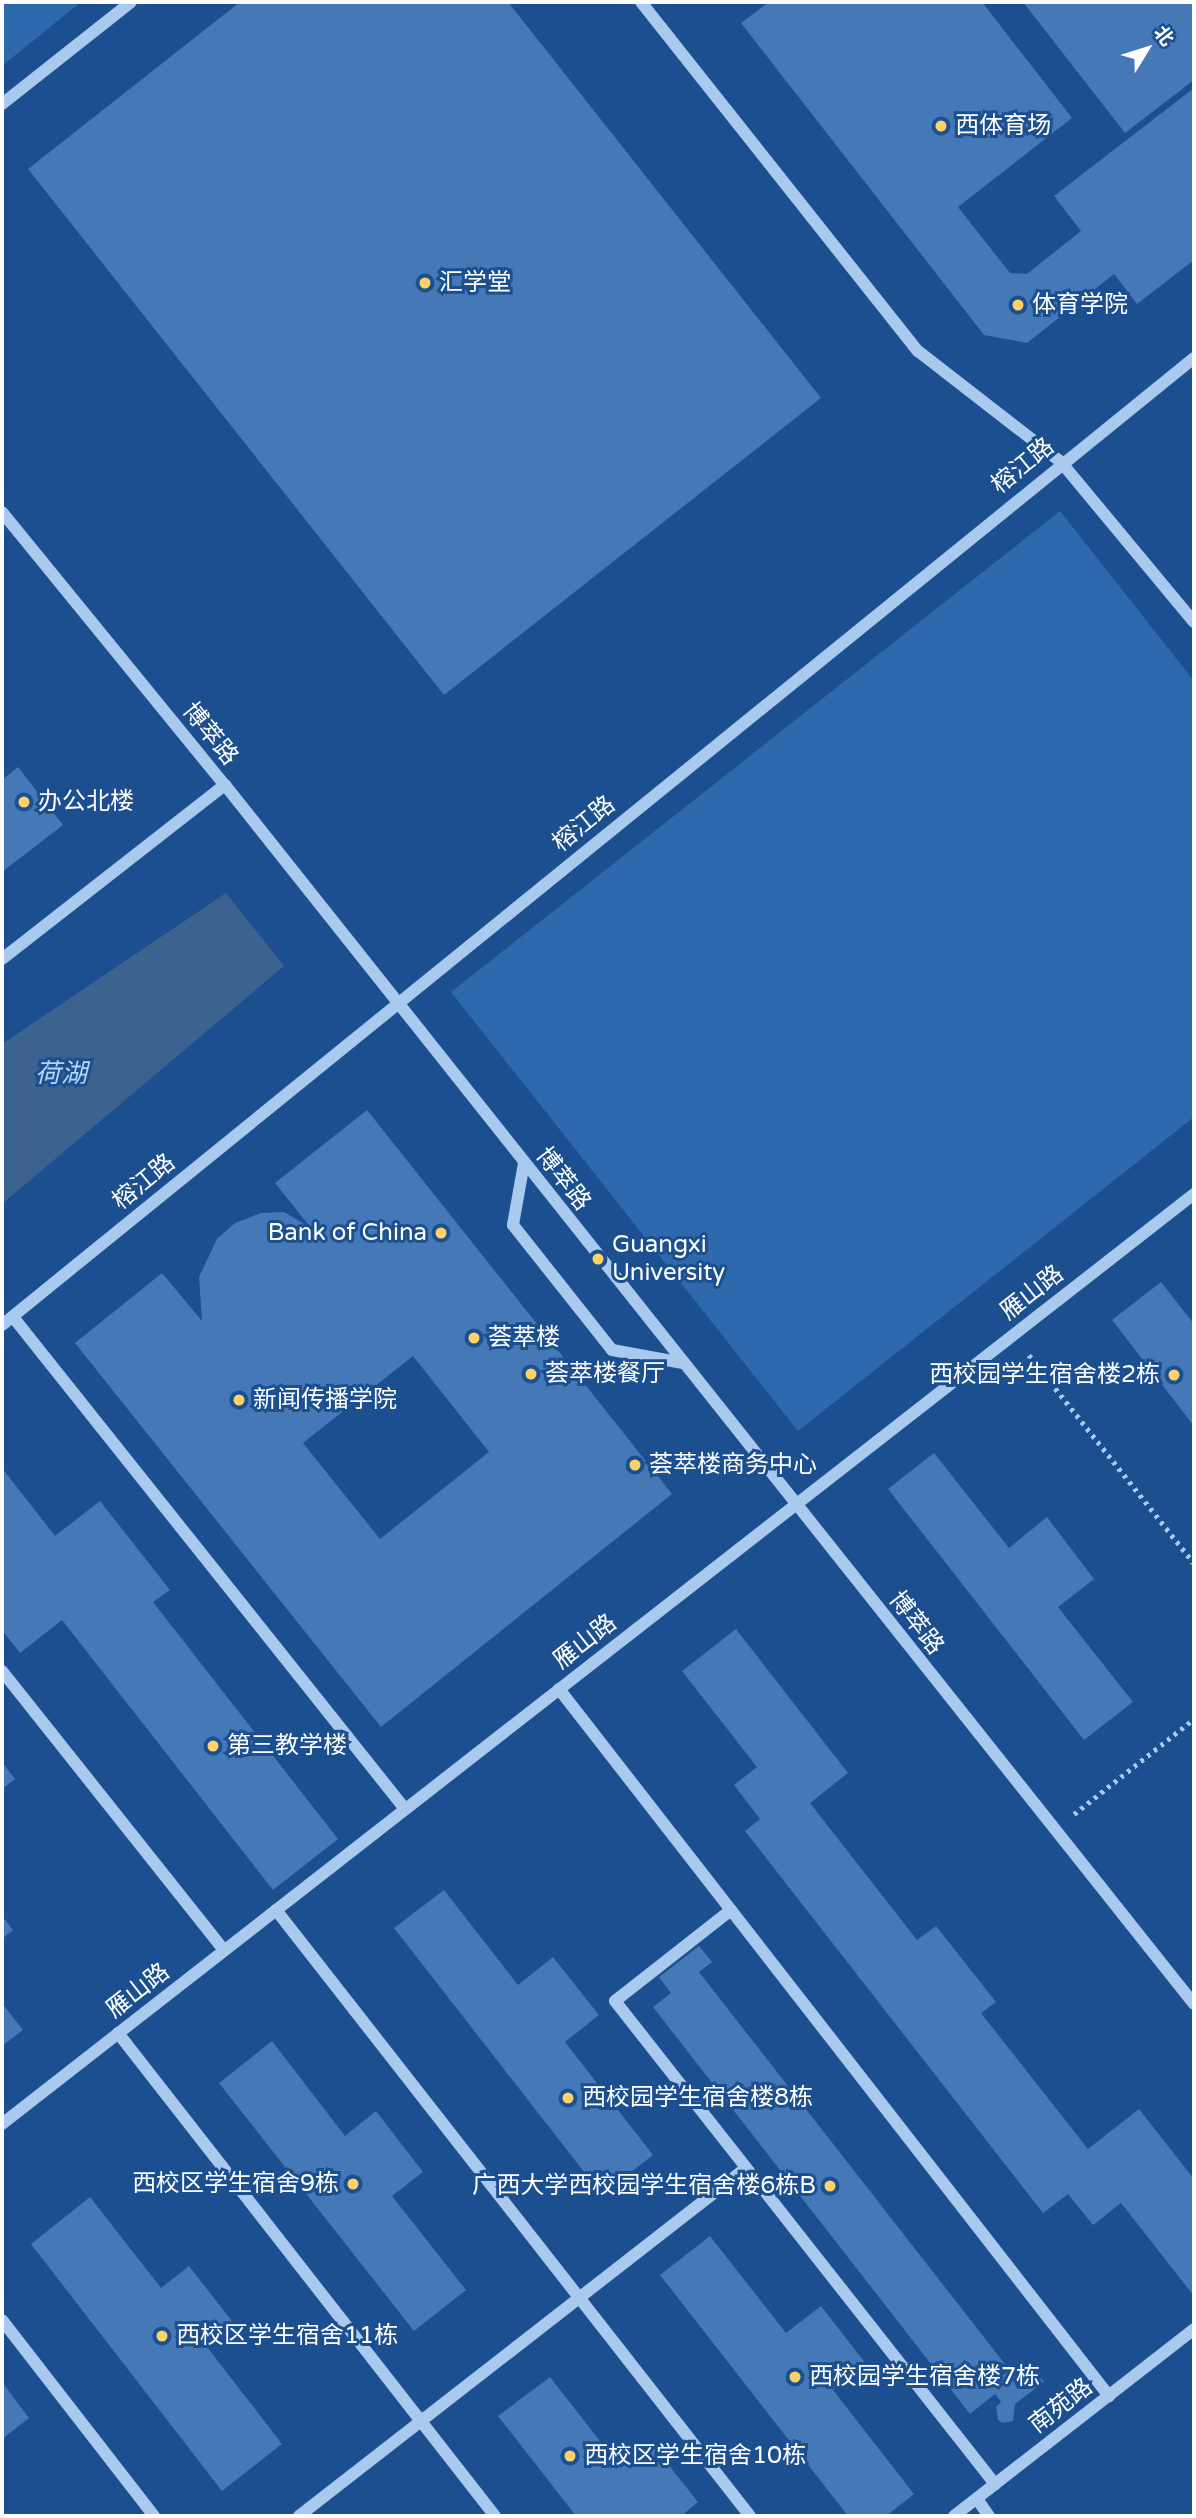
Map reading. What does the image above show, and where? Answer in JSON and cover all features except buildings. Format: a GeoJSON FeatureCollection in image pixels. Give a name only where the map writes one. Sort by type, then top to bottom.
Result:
{"type":"FeatureCollection","features":[{"type":"Feature","properties":{"kind":"street"},"geometry":{"type":"LineString","coordinates":[[2,104],[131,2]]}},
{"type":"Feature","properties":{"kind":"street"},"geometry":{"type":"LineString","coordinates":[[641,2],[918,351],[1061,462],[1194,622]]}},
{"type":"Feature","properties":{"kind":"street","name":"榕江路"},"geometry":{"type":"LineString","coordinates":[[2,1325],[1061,462],[1194,358]]}},
{"type":"Feature","properties":{"kind":"street","name":"博萃路"},"geometry":{"type":"LineString","coordinates":[[2,512],[225,785],[1053,1830],[1194,2004]]}},
{"type":"Feature","properties":{"kind":"street"},"geometry":{"type":"LineString","coordinates":[[2,959],[225,785]]}},
{"type":"Feature","properties":{"kind":"street"},"geometry":{"type":"LineString","coordinates":[[524,1163],[513,1225],[612,1350],[683,1363]]}},
{"type":"Feature","properties":{"kind":"street","name":"雁山路"},"geometry":{"type":"LineString","coordinates":[[2,2124],[1194,1194]]}},
{"type":"Feature","properties":{"kind":"street"},"geometry":{"type":"LineString","coordinates":[[13,1317],[405,1809]]}},
{"type":"Feature","properties":{"kind":"street"},"geometry":{"type":"LineString","coordinates":[[2,1671],[224,1950]]}},
{"type":"Feature","properties":{"kind":"street"},"geometry":{"type":"LineString","coordinates":[[559,1689],[1109,2396]]}},
{"type":"Feature","properties":{"kind":"street"},"geometry":{"type":"LineString","coordinates":[[276,1910],[750,2516]]}},
{"type":"Feature","properties":{"kind":"street"},"geometry":{"type":"LineString","coordinates":[[731,1910],[615,2001],[995,2484]]}},
{"type":"Feature","properties":{"kind":"street"},"geometry":{"type":"LineString","coordinates":[[118,2033],[495,2516]]}},
{"type":"Feature","properties":{"kind":"street"},"geometry":{"type":"LineString","coordinates":[[299,2516],[746,2168]]}},
{"type":"Feature","properties":{"kind":"street"},"geometry":{"type":"LineString","coordinates":[[2,2320],[155,2516]]}},
{"type":"Feature","properties":{"kind":"street","name":"南苑路"},"geometry":{"type":"LineString","coordinates":[[954,2516],[1194,2329]]}},
{"type":"Feature","properties":{"kind":"street"},"geometry":{"type":"LineString","coordinates":[[977,2499],[989,2516]]}},
{"type":"Feature","properties":{"kind":"path"},"geometry":{"type":"LineString","coordinates":[[1013,1335],[1194,1563]]}},
{"type":"Feature","properties":{"kind":"path"},"geometry":{"type":"LineString","coordinates":[[1053,1830],[1194,1719]]}},
{"type":"Feature","properties":{"kind":"shaded area"},"geometry":{"type":"Polygon","coordinates":[[[2,2],[81,2],[2,66],[2,2]]]}},
{"type":"Feature","properties":{"kind":"shaded area"},"geometry":{"type":"Polygon","coordinates":[[[1060,511],[1194,681],[1194,1117],[798,1431],[451,992],[1060,511]]]}},
{"type":"Feature","properties":{"kind":"water","name":"荷湖"},"geometry":{"type":"Polygon","coordinates":[[[226,893],[284,966],[2,1204],[2,1044],[226,893]]]}},
{"type":"Feature","properties":{"kind":"place","name":"西体育场"},"geometry":{"type":"Point","coordinates":[941,126]}},
{"type":"Feature","properties":{"kind":"place","name":"汇学堂"},"geometry":{"type":"Point","coordinates":[425,283]}},
{"type":"Feature","properties":{"kind":"place","name":"体育学院"},"geometry":{"type":"Point","coordinates":[1018,305]}},
{"type":"Feature","properties":{"kind":"place","name":"办公北楼"},"geometry":{"type":"Point","coordinates":[24,802]}},
{"type":"Feature","properties":{"kind":"place","name":"Bank of China"},"geometry":{"type":"Point","coordinates":[441,1233]}},
{"type":"Feature","properties":{"kind":"place","name":"Guangxi University"},"geometry":{"type":"Point","coordinates":[598,1259]}},
{"type":"Feature","properties":{"kind":"place","name":"荟萃楼"},"geometry":{"type":"Point","coordinates":[474,1338]}},
{"type":"Feature","properties":{"kind":"place","name":"荟萃楼餐厅"},"geometry":{"type":"Point","coordinates":[531,1374]}},
{"type":"Feature","properties":{"kind":"place","name":"西校园学生宿舍楼2栋"},"geometry":{"type":"Point","coordinates":[1174,1375]}},
{"type":"Feature","properties":{"kind":"place","name":"新闻传播学院"},"geometry":{"type":"Point","coordinates":[239,1400]}},
{"type":"Feature","properties":{"kind":"place","name":"荟萃楼商务中心"},"geometry":{"type":"Point","coordinates":[635,1465]}},
{"type":"Feature","properties":{"kind":"place","name":"第三教学楼"},"geometry":{"type":"Point","coordinates":[213,1746]}},
{"type":"Feature","properties":{"kind":"place","name":"西校园学生宿舍楼8栋"},"geometry":{"type":"Point","coordinates":[568,2098]}},
{"type":"Feature","properties":{"kind":"place","name":"西校区学生宿舍9栋"},"geometry":{"type":"Point","coordinates":[353,2184]}},
{"type":"Feature","properties":{"kind":"place","name":"广西大学西校园学生宿舍楼6栋B"},"geometry":{"type":"Point","coordinates":[830,2186]}},
{"type":"Feature","properties":{"kind":"place","name":"西校区学生宿舍11栋"},"geometry":{"type":"Point","coordinates":[162,2336]}},
{"type":"Feature","properties":{"kind":"place","name":"西校园学生宿舍楼7栋"},"geometry":{"type":"Point","coordinates":[795,2377]}},
{"type":"Feature","properties":{"kind":"place","name":"西校区学生宿舍10栋"},"geometry":{"type":"Point","coordinates":[570,2456]}}]}
